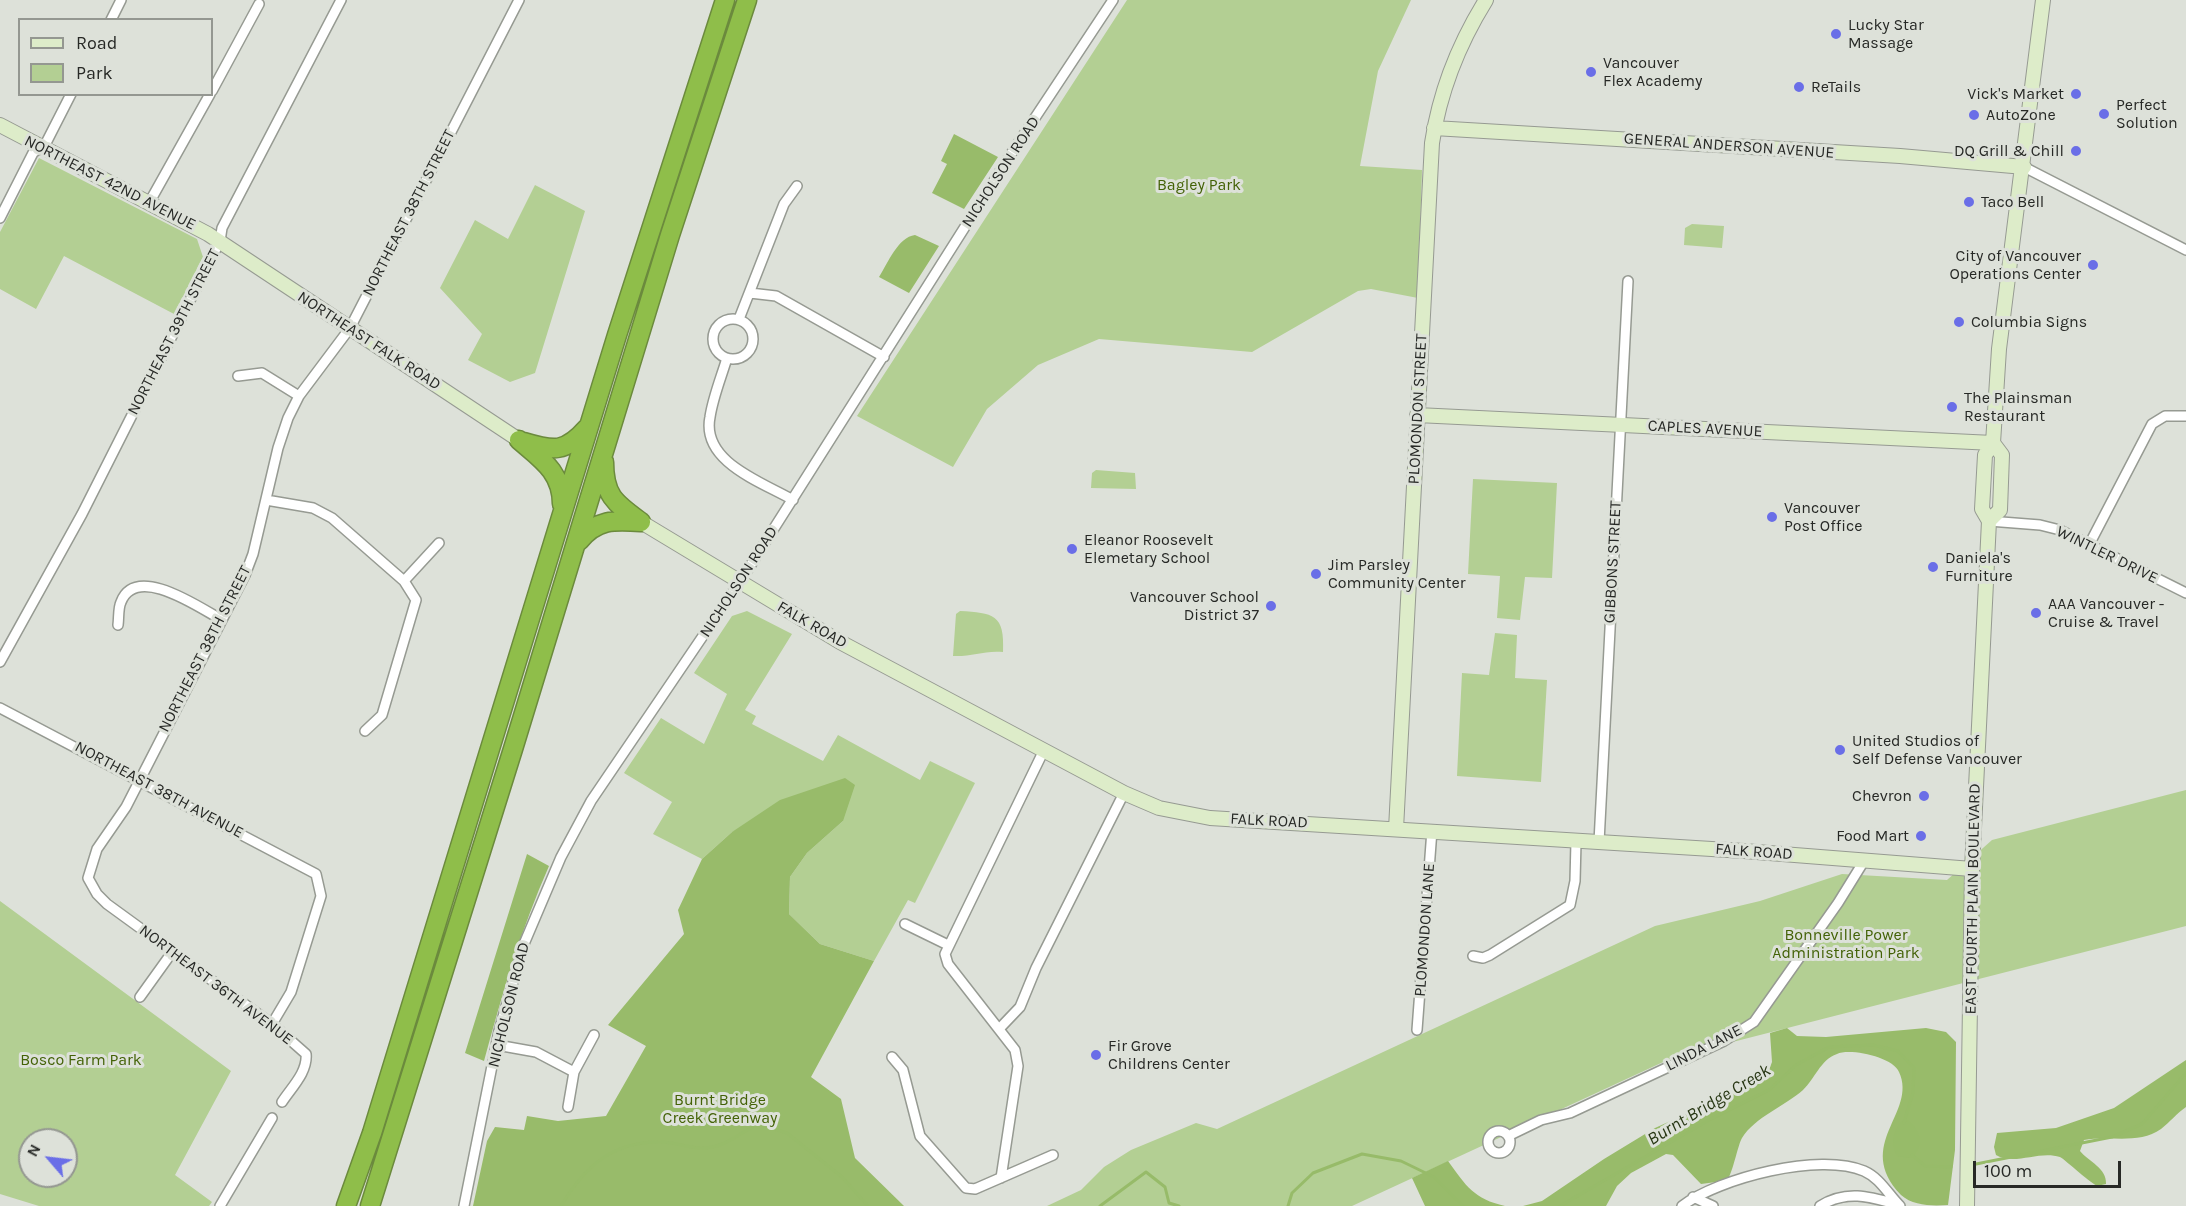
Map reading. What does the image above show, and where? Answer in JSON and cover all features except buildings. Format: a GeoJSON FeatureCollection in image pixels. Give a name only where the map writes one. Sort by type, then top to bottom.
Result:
{"type":"FeatureCollection","features":[{"type":"Feature","properties":{"kind":"highway"},"geometry":{"type":"LineString","coordinates":[[346,1206],[372,1133],[588,427],[725,0]]}},
{"type":"Feature","properties":{"kind":"highway"},"geometry":{"type":"LineString","coordinates":[[368,1206],[393,1136],[709,112],[747,0]]}},
{"type":"Feature","properties":{"kind":"highway"},"geometry":{"type":"LineString","coordinates":[[519,440],[557,449],[569,446],[588,427]]}},
{"type":"Feature","properties":{"kind":"highway"},"geometry":{"type":"LineString","coordinates":[[519,440],[556,474],[562,489],[562,512]]}},
{"type":"Feature","properties":{"kind":"highway"},"geometry":{"type":"LineString","coordinates":[[604,449],[607,492],[616,504],[641,522]]}},
{"type":"Feature","properties":{"kind":"highway"},"geometry":{"type":"LineString","coordinates":[[576,545],[586,532],[605,521],[641,522]]}},
{"type":"Feature","properties":{"kind":"street"},"geometry":{"type":"LineString","coordinates":[[112,18],[121,0]]}},
{"type":"Feature","properties":{"kind":"street","name":"NORTHEAST 39TH STREET"},"geometry":{"type":"LineString","coordinates":[[0,662],[82,514],[220,241],[222,228],[341,0]]}},
{"type":"Feature","properties":{"kind":"street","name":"NORTHEAST 38TH STREET"},"geometry":{"type":"LineString","coordinates":[[88,878],[97,849],[126,807],[222,620],[253,554],[278,448],[299,396],[350,328],[519,0]]}},
{"type":"Feature","properties":{"kind":"street","name":"NICHOLSON ROAD"},"geometry":{"type":"LineString","coordinates":[[464,1206],[496,1045],[524,944],[561,857],[591,801],[739,583],[1007,160],[1113,0]]}},
{"type":"Feature","properties":{"kind":"street","name":"PLOMONDON STREET"},"geometry":{"type":"LineString","coordinates":[[1396,829],[1434,128],[1443,88],[1453,61],[1486,0]]}},
{"type":"Feature","properties":{"kind":"street","name":"EAST FOURTH PLAIN BOULEVARD"},"geometry":{"type":"LineString","coordinates":[[1967,1206],[1971,869],[1989,521],[1982,509],[1985,455],[1993,443],[2000,349],[2043,0]]}},
{"type":"Feature","properties":{"kind":"street"},"geometry":{"type":"LineString","coordinates":[[213,89],[259,4]]}},
{"type":"Feature","properties":{"kind":"street"},"geometry":{"type":"LineString","coordinates":[[0,218],[33,153],[46,143],[70,96]]}},
{"type":"Feature","properties":{"kind":"street"},"geometry":{"type":"LineString","coordinates":[[150,203],[209,96]]}},
{"type":"Feature","properties":{"kind":"street","name":"NORTHEAST 42ND AVENUE"},"geometry":{"type":"LineString","coordinates":[[0,125],[220,241]]}},
{"type":"Feature","properties":{"kind":"street","name":"GENERAL ANDERSON AVENUE"},"geometry":{"type":"LineString","coordinates":[[1434,128],[1932,159],[2024,167]]}},
{"type":"Feature","properties":{"kind":"street"},"geometry":{"type":"LineString","coordinates":[[2024,167],[2186,250]]}},
{"type":"Feature","properties":{"kind":"street"},"geometry":{"type":"LineString","coordinates":[[739,319],[784,204],[796,186]]}},
{"type":"Feature","properties":{"kind":"street","name":"NORTHEAST FALK ROAD"},"geometry":{"type":"LineString","coordinates":[[220,241],[519,440]]}},
{"type":"Feature","properties":{"kind":"street","name":"GIBBONS STREET"},"geometry":{"type":"LineString","coordinates":[[1599,842],[1628,281]]}},
{"type":"Feature","properties":{"kind":"street"},"geometry":{"type":"LineString","coordinates":[[750,293],[776,296],[884,357]]}},
{"type":"Feature","properties":{"kind":"street"},"geometry":{"type":"LineString","coordinates":[[739,319],[752,332],[751,347],[740,358],[727,358],[714,348],[714,331],[725,320],[739,319]]}},
{"type":"Feature","properties":{"kind":"street"},"geometry":{"type":"LineString","coordinates":[[727,358],[709,419],[712,444],[724,460],[793,500]]}},
{"type":"Feature","properties":{"kind":"street"},"geometry":{"type":"LineString","coordinates":[[238,376],[262,373],[299,396]]}},
{"type":"Feature","properties":{"kind":"street","name":"CAPLES AVENUE"},"geometry":{"type":"LineString","coordinates":[[1417,415],[1993,443]]}},
{"type":"Feature","properties":{"kind":"street"},"geometry":{"type":"LineString","coordinates":[[2090,543],[2152,424],[2165,416],[2186,416]]}},
{"type":"Feature","properties":{"kind":"street"},"geometry":{"type":"LineString","coordinates":[[266,500],[313,508],[332,518],[404,581],[416,600],[382,715],[365,731]]}},
{"type":"Feature","properties":{"kind":"street","name":"WINTLER DRIVE"},"geometry":{"type":"LineString","coordinates":[[1989,521],[2040,525],[2060,530],[2186,593]]}},
{"type":"Feature","properties":{"kind":"street","name":"FALK ROAD"},"geometry":{"type":"LineString","coordinates":[[641,522],[840,642],[1124,793],[1159,808],[1196,816],[1432,830],[1971,869]]}},
{"type":"Feature","properties":{"kind":"street"},"geometry":{"type":"LineString","coordinates":[[404,581],[439,543]]}},
{"type":"Feature","properties":{"kind":"street"},"geometry":{"type":"LineString","coordinates":[[118,626],[121,602],[127,593],[135,588],[152,586],[222,620]]}},
{"type":"Feature","properties":{"kind":"street","name":"NORTHEAST 38TH AVENUE"},"geometry":{"type":"LineString","coordinates":[[0,708],[316,874],[321,896],[291,992],[272,1024]]}},
{"type":"Feature","properties":{"kind":"street"},"geometry":{"type":"LineString","coordinates":[[1001,1178],[1018,1066],[1015,1050],[948,964],[945,954],[1044,750]]}},
{"type":"Feature","properties":{"kind":"street"},"geometry":{"type":"LineString","coordinates":[[999,1029],[1020,1007],[1036,968],[1124,793]]}},
{"type":"Feature","properties":{"kind":"street","name":"PLOMONDON LANE"},"geometry":{"type":"LineString","coordinates":[[1417,1030],[1432,830]]}},
{"type":"Feature","properties":{"kind":"street"},"geometry":{"type":"LineString","coordinates":[[1473,956],[1483,958],[1490,956],[1570,905],[1575,881],[1576,842]]}},
{"type":"Feature","properties":{"kind":"street","name":"LINDA LANE"},"geometry":{"type":"LineString","coordinates":[[1508,1136],[1541,1120],[1570,1113],[1738,1034],[1765,1008],[1864,861]]}},
{"type":"Feature","properties":{"kind":"street","name":"NORTHEAST 36TH AVENUE"},"geometry":{"type":"LineString","coordinates":[[88,878],[97,894],[107,904],[272,1024],[306,1054],[307,1063],[282,1102]]}},
{"type":"Feature","properties":{"kind":"street"},"geometry":{"type":"LineString","coordinates":[[905,924],[948,945]]}},
{"type":"Feature","properties":{"kind":"street"},"geometry":{"type":"LineString","coordinates":[[140,997],[173,951]]}},
{"type":"Feature","properties":{"kind":"street"},"geometry":{"type":"LineString","coordinates":[[568,1107],[574,1072],[594,1035]]}},
{"type":"Feature","properties":{"kind":"street"},"geometry":{"type":"LineString","coordinates":[[496,1045],[536,1052],[574,1072]]}},
{"type":"Feature","properties":{"kind":"street"},"geometry":{"type":"LineString","coordinates":[[892,1057],[903,1070],[920,1136],[962,1185],[975,1189],[1053,1155]]}},
{"type":"Feature","properties":{"kind":"street"},"geometry":{"type":"LineString","coordinates":[[220,1206],[272,1118]]}},
{"type":"Feature","properties":{"kind":"street"},"geometry":{"type":"LineString","coordinates":[[1682,1206],[1693,1197],[1763,1172],[1795,1165],[1836,1165],[1865,1172],[1881,1183],[1900,1206]]}},
{"type":"Feature","properties":{"kind":"street"},"geometry":{"type":"LineString","coordinates":[[1820,1206],[1840,1196],[1856,1194],[1900,1206]]}},
{"type":"Feature","properties":{"kind":"street"},"geometry":{"type":"LineString","coordinates":[[1693,1197],[1713,1206]]}},
{"type":"Feature","properties":{"kind":"green space","name":"Bagley Park"},"geometry":{"type":"Polygon","coordinates":[[[1127,0],[1411,0],[1378,71],[1360,166],[1422,170],[1418,298],[1371,289],[1358,291],[1252,352],[1099,339],[1038,365],[987,409],[953,467],[857,416],[1127,0]]]}},
{"type":"Feature","properties":{"kind":"green space"},"geometry":{"type":"Polygon","coordinates":[[[954,134],[998,157],[964,209],[932,193],[947,164],[941,161],[954,134]]]}},
{"type":"Feature","properties":{"kind":"green space"},"geometry":{"type":"Polygon","coordinates":[[[39,158],[197,239],[203,257],[174,314],[64,256],[36,309],[0,289],[0,232],[39,158]]]}},
{"type":"Feature","properties":{"kind":"green space"},"geometry":{"type":"Polygon","coordinates":[[[535,185],[585,211],[535,373],[510,382],[468,360],[482,334],[440,288],[475,220],[508,239],[535,185]]]}},
{"type":"Feature","properties":{"kind":"green space"},"geometry":{"type":"Polygon","coordinates":[[[1692,224],[1724,226],[1722,248],[1684,245],[1685,228],[1692,224]]]}},
{"type":"Feature","properties":{"kind":"green space"},"geometry":{"type":"Polygon","coordinates":[[[915,235],[939,246],[909,293],[879,277],[903,240],[915,235]]]}},
{"type":"Feature","properties":{"kind":"green space"},"geometry":{"type":"Polygon","coordinates":[[[1096,470],[1135,473],[1136,489],[1091,488],[1092,473],[1096,470]]]}},
{"type":"Feature","properties":{"kind":"green space"},"geometry":{"type":"Polygon","coordinates":[[[1473,479],[1557,483],[1552,578],[1525,577],[1520,620],[1497,618],[1500,576],[1468,574],[1473,479]]]}},
{"type":"Feature","properties":{"kind":"green space"},"geometry":{"type":"Polygon","coordinates":[[[747,611],[792,634],[745,710],[756,716],[752,724],[823,761],[838,735],[920,780],[930,761],[975,783],[915,903],[908,900],[874,961],[820,944],[789,914],[790,877],[807,853],[843,821],[732,832],[702,859],[653,834],[672,802],[624,773],[661,718],[704,744],[727,694],[694,673],[732,616],[747,611]]]}},
{"type":"Feature","properties":{"kind":"green space"},"geometry":{"type":"Polygon","coordinates":[[[960,611],[981,613],[995,618],[1002,630],[1003,652],[953,656],[956,614],[960,611]]]}},
{"type":"Feature","properties":{"kind":"green space"},"geometry":{"type":"Polygon","coordinates":[[[1495,633],[1517,635],[1515,678],[1547,680],[1541,782],[1457,776],[1462,673],[1489,675],[1495,633]]]}},
{"type":"Feature","properties":{"kind":"green space","name":"Burnt Bridge Creek Greenway"},"geometry":{"type":"Polygon","coordinates":[[[845,778],[855,785],[843,821],[807,853],[790,877],[789,914],[820,944],[874,961],[811,1077],[841,1099],[855,1158],[904,1206],[473,1206],[487,1141],[495,1127],[524,1130],[527,1116],[558,1121],[606,1116],[646,1046],[608,1025],[684,934],[678,910],[702,859],[732,832],[780,800],[845,778]]]}},
{"type":"Feature","properties":{"kind":"green space","name":"Bonneville Power Administration Park"},"geometry":{"type":"Polygon","coordinates":[[[2186,790],[2186,926],[1674,1057],[1352,1206],[1047,1206],[1081,1190],[1104,1167],[1131,1150],[1196,1123],[1217,1129],[1655,926],[1760,901],[1842,874],[1947,880],[1992,840],[2186,790]]]}},
{"type":"Feature","properties":{"kind":"green space"},"geometry":{"type":"Polygon","coordinates":[[[527,854],[549,866],[513,962],[484,1061],[465,1053],[527,854]]]}},
{"type":"Feature","properties":{"kind":"green space","name":"Bosco Farm Park"},"geometry":{"type":"Polygon","coordinates":[[[0,901],[231,1071],[175,1175],[212,1202],[209,1206],[39,1206],[0,1194],[0,901]]]}},
{"type":"Feature","properties":{"kind":"green space"},"geometry":{"type":"Polygon","coordinates":[[[1787,1028],[1797,1036],[1826,1037],[1926,1028],[1946,1032],[1956,1042],[1955,1150],[1948,1205],[1929,1205],[1906,1199],[1888,1177],[1883,1160],[1884,1144],[1901,1101],[1903,1087],[1899,1072],[1889,1062],[1880,1058],[1861,1053],[1843,1052],[1826,1061],[1803,1090],[1754,1124],[1740,1141],[1729,1177],[1701,1184],[1673,1155],[1666,1154],[1631,1173],[1617,1186],[1606,1206],[1523,1206],[1542,1201],[1655,1128],[1766,1078],[1772,1062],[1770,1033],[1787,1028]]]}},
{"type":"Feature","properties":{"kind":"green space"},"geometry":{"type":"Polygon","coordinates":[[[2186,1060],[2186,1107],[2161,1129],[2143,1137],[2084,1140],[2080,1151],[2101,1169],[2106,1178],[2106,1184],[2097,1186],[2060,1157],[2044,1155],[2011,1159],[1996,1155],[1994,1147],[1997,1133],[2056,1128],[2114,1108],[2186,1060]]]}},
{"type":"Feature","properties":{"kind":"green space"},"geometry":{"type":"Polygon","coordinates":[[[1448,1161],[1460,1178],[1478,1195],[1505,1206],[1425,1206],[1412,1178],[1448,1161]]]}},
{"type":"Feature","properties":{"kind":"shaded area"},"geometry":{"type":"Polygon","coordinates":[[[1903,1120],[1908,1120],[1920,1139],[1918,1149],[1910,1158],[1897,1156],[1893,1142],[1895,1132],[1903,1120]]]}},
{"type":"Feature","properties":{"kind":"waterway","name":"Burnt Bridge Creek"},"geometry":{"type":"LineString","coordinates":[[1560,1206],[1709,1120],[1769,1090],[1796,1065],[1829,1047],[1873,1045],[1898,1051],[1914,1068],[1913,1092],[1904,1123]]}},
{"type":"Feature","properties":{"kind":"waterway","name":"Burnt Bridge Creek"},"geometry":{"type":"LineString","coordinates":[[1971,1165],[2112,1137],[2142,1124],[2186,1073]]}},
{"type":"Feature","properties":{"kind":"waterway","name":"Burnt Bridge Creek"},"geometry":{"type":"LineString","coordinates":[[561,1206],[580,1179],[602,1159],[615,1151],[628,1146],[661,1142],[699,1148],[718,1146],[758,1124],[787,1133],[842,1177],[868,1206]]}},
{"type":"Feature","properties":{"kind":"waterway","name":"Burnt Bridge Creek"},"geometry":{"type":"LineString","coordinates":[[1288,1206],[1292,1193],[1313,1173],[1362,1154],[1401,1161],[1434,1177],[1463,1206]]}},
{"type":"Feature","properties":{"kind":"waterway","name":"Burnt Bridge Creek"},"geometry":{"type":"LineString","coordinates":[[1912,1155],[1925,1166],[1951,1167]]}},
{"type":"Feature","properties":{"kind":"waterway","name":"Burnt Bridge Creek"},"geometry":{"type":"LineString","coordinates":[[1100,1206],[1146,1172],[1165,1187],[1169,1203],[1179,1206]]}},
{"type":"Feature","properties":{"kind":"place","name":"Lucky Star Massage"},"geometry":{"type":"Point","coordinates":[1836,34]}},
{"type":"Feature","properties":{"kind":"place","name":"Vancouver Flex Academy"},"geometry":{"type":"Point","coordinates":[1591,72]}},
{"type":"Feature","properties":{"kind":"place","name":"ReTails"},"geometry":{"type":"Point","coordinates":[1799,87]}},
{"type":"Feature","properties":{"kind":"place","name":"Vick's Market"},"geometry":{"type":"Point","coordinates":[2076,94]}},
{"type":"Feature","properties":{"kind":"place","name":"Perfect Solution"},"geometry":{"type":"Point","coordinates":[2104,114]}},
{"type":"Feature","properties":{"kind":"place","name":"AutoZone"},"geometry":{"type":"Point","coordinates":[1974,115]}},
{"type":"Feature","properties":{"kind":"place","name":"DQ Grill & Chill"},"geometry":{"type":"Point","coordinates":[2076,151]}},
{"type":"Feature","properties":{"kind":"place","name":"Taco Bell"},"geometry":{"type":"Point","coordinates":[1969,202]}},
{"type":"Feature","properties":{"kind":"place","name":"City of Vancouver Operations Center"},"geometry":{"type":"Point","coordinates":[2093,265]}},
{"type":"Feature","properties":{"kind":"place","name":"Columbia Signs"},"geometry":{"type":"Point","coordinates":[1959,322]}},
{"type":"Feature","properties":{"kind":"place","name":"The Plainsman Restaurant"},"geometry":{"type":"Point","coordinates":[1952,407]}},
{"type":"Feature","properties":{"kind":"place","name":"Vancouver Post Office"},"geometry":{"type":"Point","coordinates":[1772,517]}},
{"type":"Feature","properties":{"kind":"place","name":"Eleanor Roosevelt Elemetary School"},"geometry":{"type":"Point","coordinates":[1072,549]}},
{"type":"Feature","properties":{"kind":"place","name":"Daniela's Furniture"},"geometry":{"type":"Point","coordinates":[1933,567]}},
{"type":"Feature","properties":{"kind":"place","name":"Jim Parsley Community Center"},"geometry":{"type":"Point","coordinates":[1316,574]}},
{"type":"Feature","properties":{"kind":"place","name":"Vancouver School District 37"},"geometry":{"type":"Point","coordinates":[1271,606]}},
{"type":"Feature","properties":{"kind":"place","name":"AAA Vancouver - Cruise & Travel"},"geometry":{"type":"Point","coordinates":[2036,613]}},
{"type":"Feature","properties":{"kind":"place","name":"United Studios of Self Defense Vancouver"},"geometry":{"type":"Point","coordinates":[1840,750]}},
{"type":"Feature","properties":{"kind":"place","name":"Chevron"},"geometry":{"type":"Point","coordinates":[1924,796]}},
{"type":"Feature","properties":{"kind":"place","name":"Food Mart"},"geometry":{"type":"Point","coordinates":[1921,836]}},
{"type":"Feature","properties":{"kind":"place","name":"Fir Grove Childrens Center"},"geometry":{"type":"Point","coordinates":[1096,1055]}}]}
